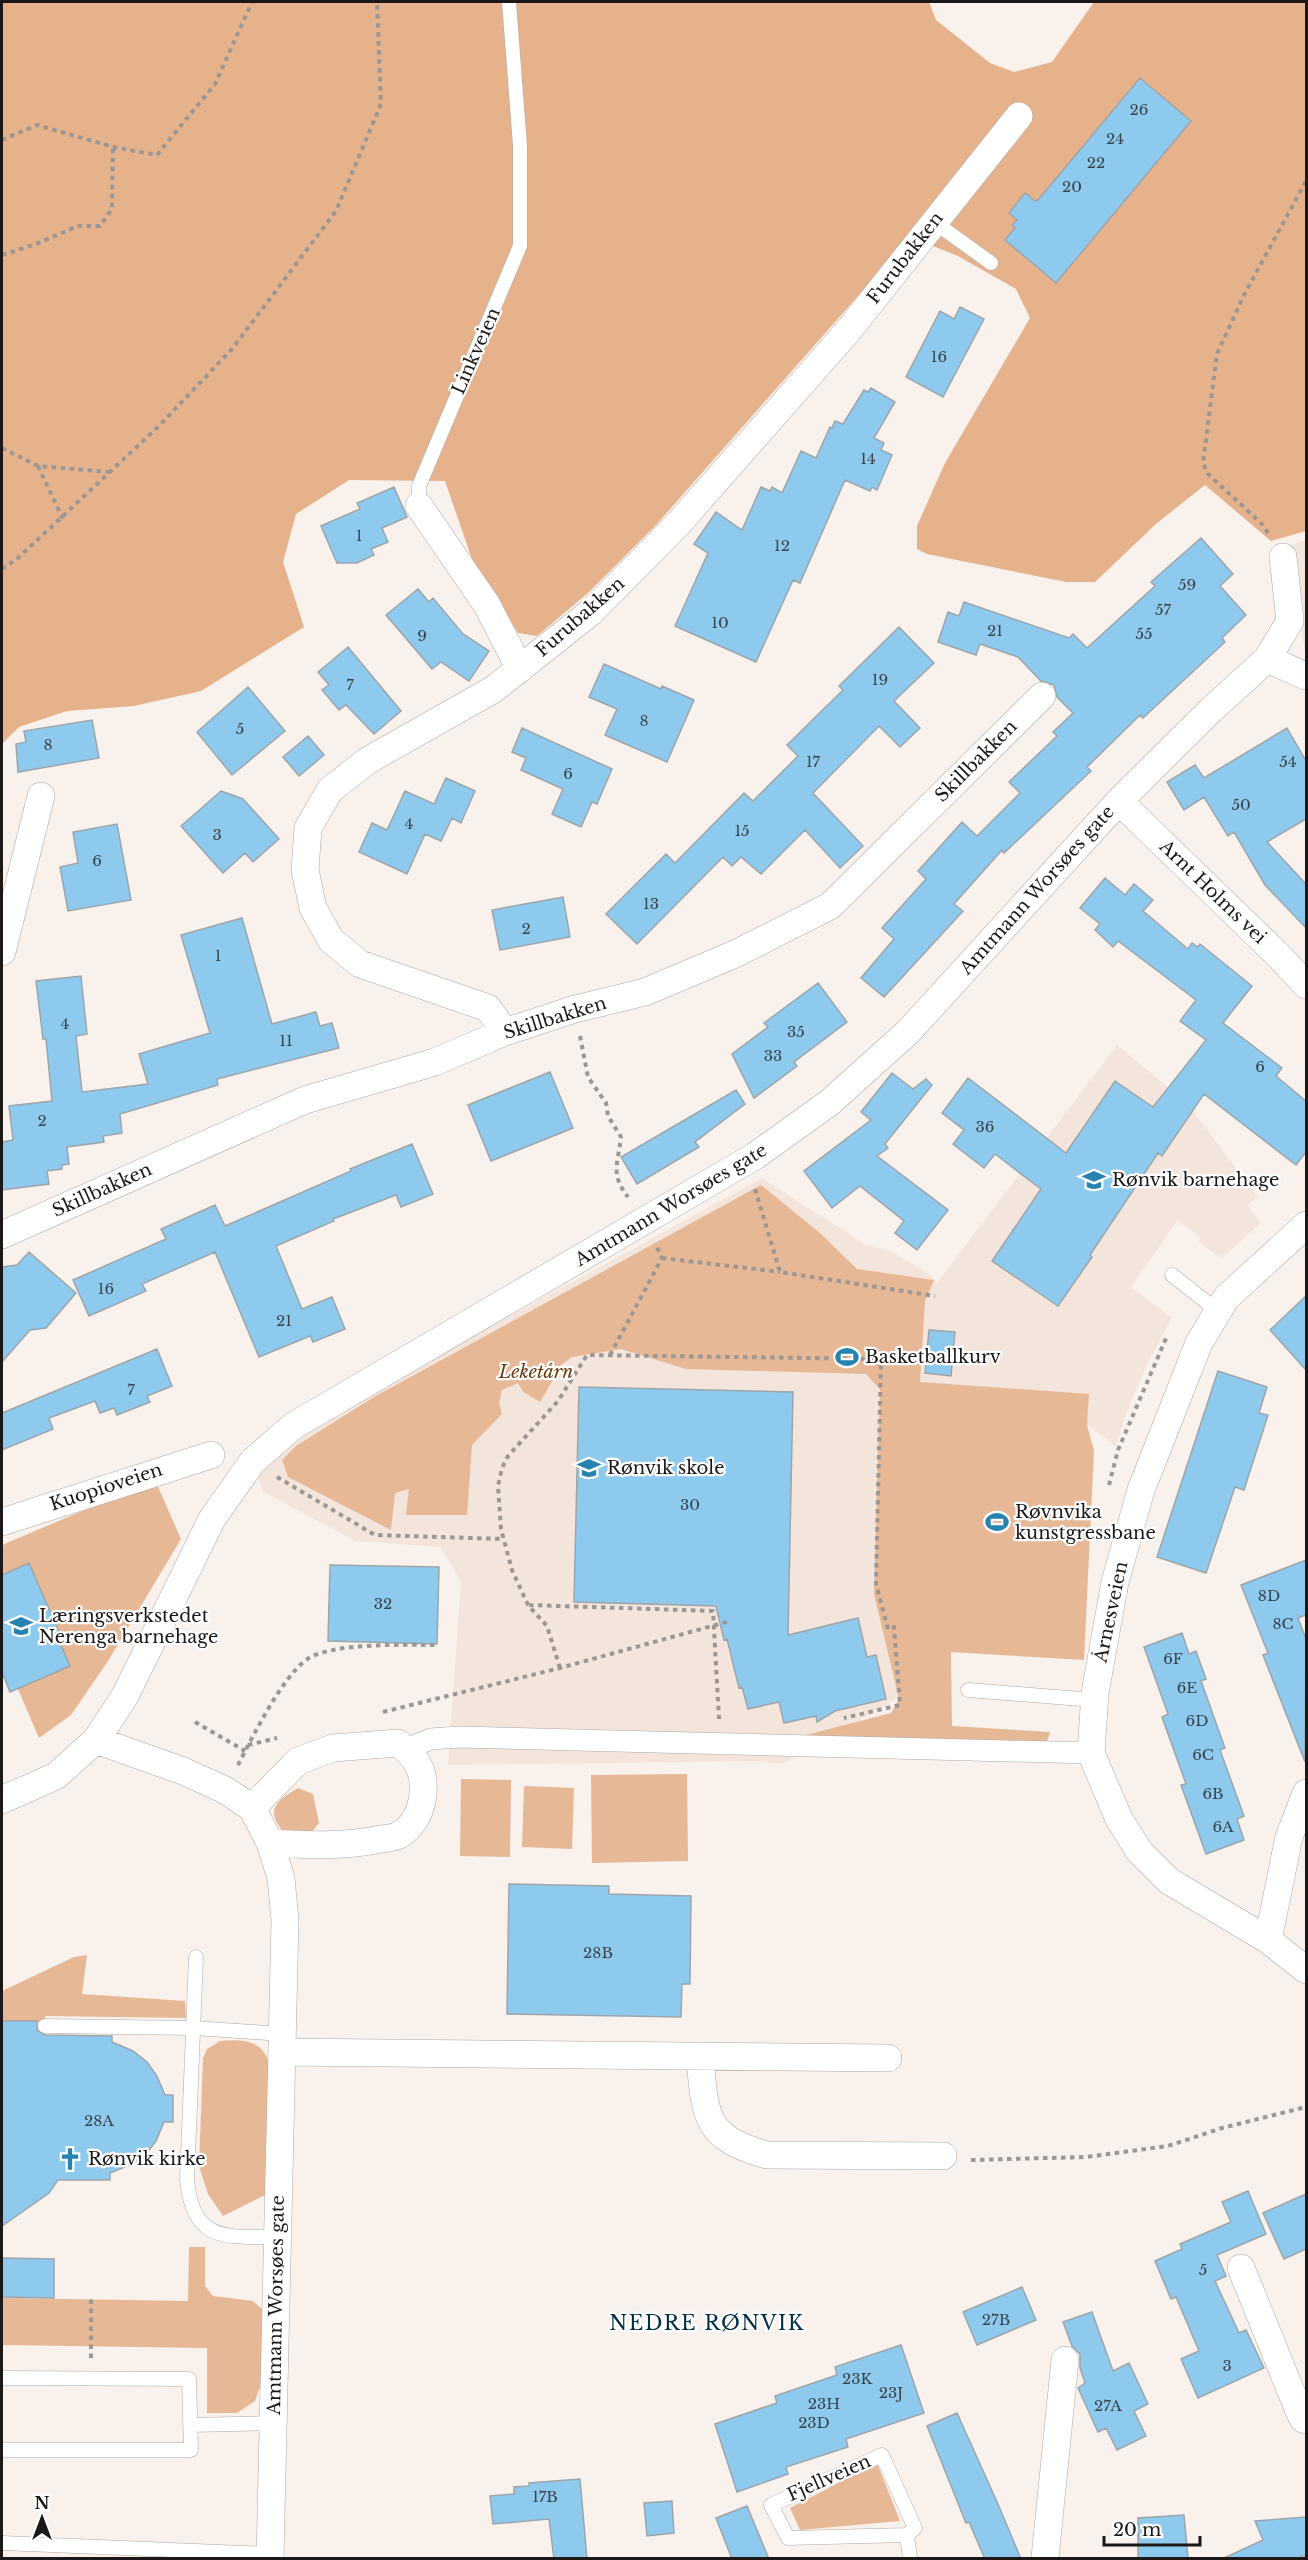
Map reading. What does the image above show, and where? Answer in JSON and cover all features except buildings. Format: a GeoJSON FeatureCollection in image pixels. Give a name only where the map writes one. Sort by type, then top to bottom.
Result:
{"type":"FeatureCollection","features":[{"type":"Feature","properties":{"kind":"street","name":"Furubakken"},"geometry":{"type":"LineString","coordinates":[[504,1032],[488,1008],[360,964],[331,940],[313,908],[305,870],[308,828],[330,790],[367,761],[494,690],[591,612],[678,524],[848,331],[1019,116]]}},
{"type":"Feature","properties":{"kind":"street","name":"Linkveien"},"geometry":{"type":"LineString","coordinates":[[419,506],[487,605],[520,669]]}},
{"type":"Feature","properties":{"kind":"street","name":"Amtmann Worsøes gate"},"geometry":{"type":"LineString","coordinates":[[2,1800],[56,1776],[96,1740],[125,1696],[212,1519],[252,1462],[293,1426],[755,1156],[829,1103],[908,1032],[1119,801],[1211,710],[1268,659],[1290,621],[1283,557]]}},
{"type":"Feature","properties":{"kind":"street"},"geometry":{"type":"LineString","coordinates":[[1268,659],[1306,676]]}},
{"type":"Feature","properties":{"kind":"street","name":"Skillbakken"},"geometry":{"type":"LineString","coordinates":[[2,1235],[305,1100],[435,1062],[504,1032],[574,1009],[645,992],[735,954],[830,906],[1042,696]]}},
{"type":"Feature","properties":{"kind":"street"},"geometry":{"type":"LineString","coordinates":[[2,952],[41,796]]}},
{"type":"Feature","properties":{"kind":"street","name":"Arnt Holms vei"},"geometry":{"type":"LineString","coordinates":[[1119,801],[1306,985]]}},
{"type":"Feature","properties":{"kind":"street","name":"Årnesveien"},"geometry":{"type":"LineString","coordinates":[[1306,1225],[1226,1298],[1199,1343],[1141,1490],[1115,1582],[1094,1700],[1091,1753],[1119,1819],[1139,1851],[1169,1881],[1268,1940],[1306,1970]]}},
{"type":"Feature","properties":{"kind":"street","name":"Kuopioveien"},"geometry":{"type":"LineString","coordinates":[[2,1522],[211,1455]]}},
{"type":"Feature","properties":{"kind":"street"},"geometry":{"type":"LineString","coordinates":[[406,1749],[431,1739],[459,1737],[1091,1753]]}},
{"type":"Feature","properties":{"kind":"street","name":"Amtmann Worsøes gate"},"geometry":{"type":"LineString","coordinates":[[96,1740],[183,1771],[225,1790],[252,1808],[270,1844],[281,1878],[285,1920],[270,2556]]}},
{"type":"Feature","properties":{"kind":"street"},"geometry":{"type":"LineString","coordinates":[[252,1808],[298,1761],[333,1748],[371,1743],[398,1743],[414,1755],[423,1774],[423,1794],[417,1819],[399,1835],[366,1842],[320,1846],[270,1844]]}},
{"type":"Feature","properties":{"kind":"street"},"geometry":{"type":"LineString","coordinates":[[1268,1940],[1289,1836],[1306,1793]]}},
{"type":"Feature","properties":{"kind":"street"},"geometry":{"type":"LineString","coordinates":[[282,2043],[700,2058],[888,2058]]}},
{"type":"Feature","properties":{"kind":"street"},"geometry":{"type":"LineString","coordinates":[[700,2058],[706,2105],[714,2127],[727,2141],[746,2149],[767,2155],[943,2156]]}},
{"type":"Feature","properties":{"kind":"street"},"geometry":{"type":"LineString","coordinates":[[1241,2268],[1299,2410],[1303,2419],[1306,2420]]}},
{"type":"Feature","properties":{"kind":"street"},"geometry":{"type":"LineString","coordinates":[[1045,2559],[1065,2360]]}},
{"type":"Feature","properties":{"kind":"lane","name":"Linkveien"},"geometry":{"type":"LineString","coordinates":[[419,506],[419,486],[520,246],[520,146],[509,2]]}},
{"type":"Feature","properties":{"kind":"lane"},"geometry":{"type":"LineString","coordinates":[[934,222],[991,263]]}},
{"type":"Feature","properties":{"kind":"lane"},"geometry":{"type":"LineString","coordinates":[[1172,1275],[1218,1311]]}},
{"type":"Feature","properties":{"kind":"lane"},"geometry":{"type":"LineString","coordinates":[[968,1689],[1094,1700]]}},
{"type":"Feature","properties":{"kind":"lane"},"geometry":{"type":"LineString","coordinates":[[196,1957],[187,2180],[193,2212],[210,2230],[225,2235],[277,2237]]}},
{"type":"Feature","properties":{"kind":"lane"},"geometry":{"type":"LineString","coordinates":[[45,2026],[194,2028],[282,2043]]}},
{"type":"Feature","properties":{"kind":"lane"},"geometry":{"type":"LineString","coordinates":[[2,2378],[189,2379],[191,2424],[191,2450],[2,2450]]}},
{"type":"Feature","properties":{"kind":"lane"},"geometry":{"type":"LineString","coordinates":[[191,2424],[274,2423]]}},
{"type":"Feature","properties":{"kind":"lane","name":"Fjellveien"},"geometry":{"type":"LineString","coordinates":[[908,2535],[789,2538],[771,2505],[882,2455],[915,2528],[908,2535],[910,2559]]}},
{"type":"Feature","properties":{"kind":"lane"},"geometry":{"type":"LineString","coordinates":[[2,2543],[270,2556]]}},
{"type":"Feature","properties":{"kind":"path"},"geometry":{"type":"LineString","coordinates":[[2,140],[37,124],[113,147],[157,155],[215,84],[252,2]]}},
{"type":"Feature","properties":{"kind":"path"},"geometry":{"type":"LineString","coordinates":[[2,569],[18,558],[158,427],[232,349],[336,211],[381,104],[377,2]]}},
{"type":"Feature","properties":{"kind":"path"},"geometry":{"type":"LineString","coordinates":[[2,255],[36,244],[78,226],[100,226],[112,209],[113,147]]}},
{"type":"Feature","properties":{"kind":"path"},"geometry":{"type":"LineString","coordinates":[[1283,557],[1262,524],[1208,474],[1203,463],[1217,354],[1244,295],[1306,181]]}},
{"type":"Feature","properties":{"kind":"path"},"geometry":{"type":"LineString","coordinates":[[2,448],[38,466],[110,472]]}},
{"type":"Feature","properties":{"kind":"path"},"geometry":{"type":"LineString","coordinates":[[38,466],[62,517]]}},
{"type":"Feature","properties":{"kind":"path"},"geometry":{"type":"LineString","coordinates":[[574,1009],[588,1077],[606,1103],[608,1116],[621,1137],[615,1173],[620,1187],[632,1203]]}},
{"type":"Feature","properties":{"kind":"path"},"geometry":{"type":"LineString","coordinates":[[755,1156],[753,1183],[780,1272]]}},
{"type":"Feature","properties":{"kind":"path"},"geometry":{"type":"LineString","coordinates":[[655,1242],[662,1258]]}},
{"type":"Feature","properties":{"kind":"path"},"geometry":{"type":"LineString","coordinates":[[662,1258],[780,1272],[935,1296]]}},
{"type":"Feature","properties":{"kind":"path"},"geometry":{"type":"LineString","coordinates":[[610,1355],[662,1258]]}},
{"type":"Feature","properties":{"kind":"path"},"geometry":{"type":"LineString","coordinates":[[560,1668],[547,1626],[528,1605],[518,1588],[501,1529],[498,1486],[502,1468],[508,1456],[558,1401],[587,1355],[881,1359],[876,1584],[888,1629],[894,1627],[900,1705],[842,1719]]}},
{"type":"Feature","properties":{"kind":"path"},"geometry":{"type":"LineString","coordinates":[[252,1462],[375,1535],[504,1539]]}},
{"type":"Feature","properties":{"kind":"path"},"geometry":{"type":"LineString","coordinates":[[528,1605],[713,1611],[719,1745]]}},
{"type":"Feature","properties":{"kind":"path"},"geometry":{"type":"LineString","coordinates":[[377,1713],[560,1668],[730,1621]]}},
{"type":"Feature","properties":{"kind":"path"},"geometry":{"type":"LineString","coordinates":[[236,1769],[285,1683],[307,1659],[364,1646],[438,1645]]}},
{"type":"Feature","properties":{"kind":"path"},"geometry":{"type":"LineString","coordinates":[[195,1722],[245,1751]]}},
{"type":"Feature","properties":{"kind":"path"},"geometry":{"type":"LineString","coordinates":[[248,1745],[287,1735]]}},
{"type":"Feature","properties":{"kind":"path"},"geometry":{"type":"LineString","coordinates":[[943,2156],[971,2160],[1086,2157],[1168,2146],[1222,2128],[1306,2108]]}},
{"type":"Feature","properties":{"kind":"path"},"geometry":{"type":"LineString","coordinates":[[91,2298],[91,2377]]}},
{"type":"Feature","properties":{"kind":"shaded area"},"geometry":{"type":"Polygon","coordinates":[[[2,2],[929,2],[936,20],[990,63],[1014,72],[1052,62],[1094,2],[1306,2],[1306,531],[1271,541],[1205,485],[1157,523],[1095,582],[1066,582],[927,554],[917,549],[917,526],[945,463],[1030,318],[1016,289],[958,256],[933,246],[872,280],[656,525],[588,593],[537,636],[518,633],[472,559],[445,481],[349,480],[296,514],[283,562],[304,627],[201,691],[134,706],[67,711],[19,727],[2,744],[2,2]]]}},
{"type":"Feature","properties":{"kind":"shaded area"},"geometry":{"type":"Polygon","coordinates":[[[1306,540],[1306,661],[1290,545],[1306,540]]]}},
{"type":"Feature","properties":{"kind":"shaded area","name":"Rønvik skole"},"geometry":{"type":"Polygon","coordinates":[[[1117,1045],[1186,1102],[1258,1197],[1247,1205],[1261,1223],[1222,1258],[1198,1242],[1201,1237],[1177,1221],[1131,1287],[1172,1318],[1148,1362],[1125,1416],[1116,1446],[1087,1425],[1089,1394],[919,1686],[782,1764],[757,1761],[448,1765],[461,1581],[440,1547],[356,1541],[263,1492],[257,1474],[302,1435],[412,1370],[762,1178],[866,1245],[890,1251],[929,1274],[937,1283],[1117,1045]]]}},
{"type":"Feature","properties":{"kind":"green space","name":"Leketårn"},"geometry":{"type":"Polygon","coordinates":[[[761,1185],[821,1234],[857,1269],[934,1280],[925,1301],[920,1382],[1089,1394],[1087,1425],[1094,1451],[1084,1660],[951,1652],[952,1726],[1050,1732],[1046,1745],[802,1736],[891,1713],[899,1699],[874,1594],[880,1389],[866,1374],[686,1369],[621,1349],[572,1357],[557,1368],[558,1371],[540,1402],[523,1392],[518,1383],[502,1390],[499,1403],[502,1414],[472,1445],[467,1515],[406,1515],[409,1489],[395,1493],[391,1530],[288,1477],[282,1460],[296,1446],[374,1397],[761,1185]]]}},
{"type":"Feature","properties":{"kind":"green space"},"geometry":{"type":"Polygon","coordinates":[[[155,1480],[181,1539],[108,1661],[71,1715],[39,1738],[2,1652],[2,1545],[155,1480]]]}},
{"type":"Feature","properties":{"kind":"green space"},"geometry":{"type":"Polygon","coordinates":[[[687,1774],[688,1861],[592,1863],[591,1775],[687,1774]]]}},
{"type":"Feature","properties":{"kind":"green space"},"geometry":{"type":"Polygon","coordinates":[[[461,1779],[511,1780],[510,1857],[460,1856],[461,1779]]]}},
{"type":"Feature","properties":{"kind":"green space"},"geometry":{"type":"Polygon","coordinates":[[[524,1786],[574,1788],[572,1849],[522,1847],[524,1786]]]}},
{"type":"Feature","properties":{"kind":"green space"},"geometry":{"type":"Polygon","coordinates":[[[298,1788],[313,1794],[319,1823],[310,1834],[286,1833],[274,1817],[274,1811],[279,1802],[298,1788]]]}},
{"type":"Feature","properties":{"kind":"green space"},"geometry":{"type":"Polygon","coordinates":[[[87,1955],[82,1994],[185,2001],[186,2018],[45,2016],[45,2022],[2,2021],[2,1991],[74,1957],[87,1955]]]}},
{"type":"Feature","properties":{"kind":"green space"},"geometry":{"type":"Polygon","coordinates":[[[220,2041],[245,2041],[258,2046],[267,2057],[269,2066],[265,2195],[223,2216],[208,2194],[199,2166],[203,2058],[207,2049],[220,2041]]]}},
{"type":"Feature","properties":{"kind":"green space"},"geometry":{"type":"Polygon","coordinates":[[[189,2247],[205,2247],[205,2286],[213,2296],[253,2301],[262,2309],[261,2384],[255,2401],[237,2413],[207,2413],[207,2348],[2,2345],[2,2298],[188,2301],[189,2247]]]}},
{"type":"Feature","properties":{"kind":"green space"},"geometry":{"type":"Polygon","coordinates":[[[877,2463],[900,2521],[800,2530],[790,2508],[877,2463]]]}},
{"type":"Feature","properties":{"kind":"place","name":"Rønvik barnehage"},"geometry":{"type":"Point","coordinates":[1094,1180]}},
{"type":"Feature","properties":{"kind":"place","name":"Basketballkurv"},"geometry":{"type":"Point","coordinates":[847,1357]}},
{"type":"Feature","properties":{"kind":"place","name":"Rønvik skole"},"geometry":{"type":"Point","coordinates":[589,1468]}},
{"type":"Feature","properties":{"kind":"place","name":"Røvnvika kunstgressbane"},"geometry":{"type":"Point","coordinates":[997,1522]}},
{"type":"Feature","properties":{"kind":"place","name":"Læringsverkstedet Nerenga barnehage"},"geometry":{"type":"Point","coordinates":[21,1626]}},
{"type":"Feature","properties":{"kind":"place","name":"Rønvik kirke"},"geometry":{"type":"Point","coordinates":[70,2159]}},
{"type":"Feature","properties":{"kind":"district","name":"NEDRE RØNVIK"},"geometry":{"type":"Point","coordinates":[707,2323]}}]}
